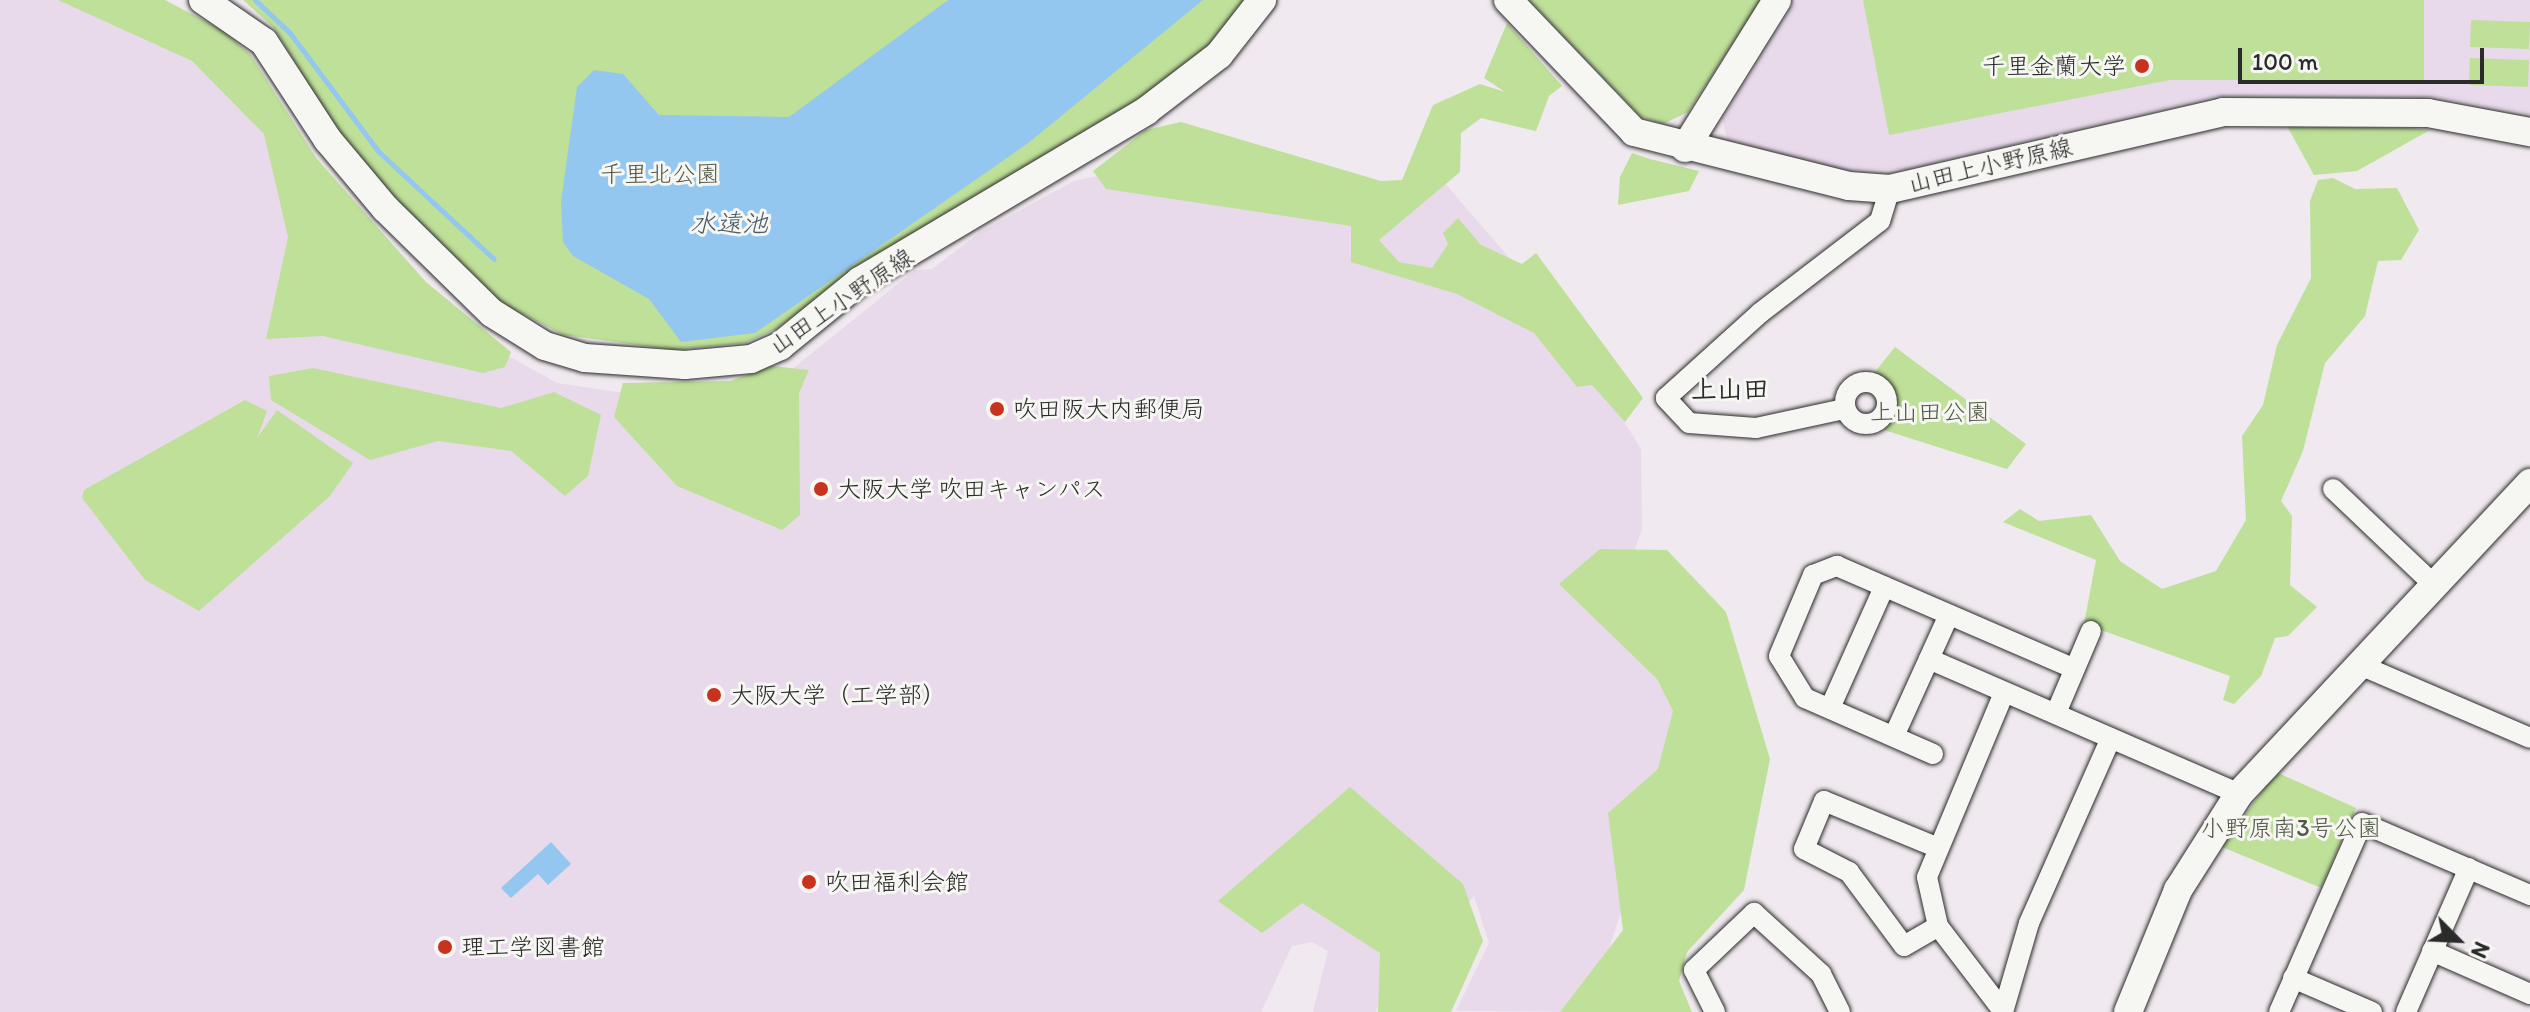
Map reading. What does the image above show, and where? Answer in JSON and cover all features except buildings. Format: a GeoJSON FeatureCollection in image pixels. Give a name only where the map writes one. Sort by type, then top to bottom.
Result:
{"type":"FeatureCollection","features":[{"type":"Feature","properties":{"kind":"main road","name":"山田上小野原線"},"geometry":{"type":"LineString","coordinates":[[203,0],[264,42],[375,197],[492,313],[545,346],[585,358],[685,365],[751,359],[780,346],[860,281],[1146,111],[1219,55],[1262,0]]}},
{"type":"Feature","properties":{"kind":"main road","name":"山田上小野原線"},"geometry":{"type":"LineString","coordinates":[[1508,0],[1625,124],[1685,148],[1798,177],[1890,189],[2223,112],[2428,113],[2530,132]]}},
{"type":"Feature","properties":{"kind":"main road"},"geometry":{"type":"LineString","coordinates":[[1685,148],[1777,0]]}},
{"type":"Feature","properties":{"kind":"main road"},"geometry":{"type":"LineString","coordinates":[[2128,1012],[2178,890],[2239,794],[2530,483]]}},
{"type":"Feature","properties":{"kind":"street"},"geometry":{"type":"LineString","coordinates":[[1844,409],[1756,428],[1689,423],[1666,398],[1760,313],[1880,221],[1890,189]]}},
{"type":"Feature","properties":{"kind":"street"},"geometry":{"type":"LineString","coordinates":[[2333,489],[2433,584]]}},
{"type":"Feature","properties":{"kind":"street"},"geometry":{"type":"LineString","coordinates":[[1933,754],[1805,698],[1779,656],[1813,575],[1837,566],[2075,669]]}},
{"type":"Feature","properties":{"kind":"street"},"geometry":{"type":"LineString","coordinates":[[1830,708],[1884,587]]}},
{"type":"Feature","properties":{"kind":"street"},"geometry":{"type":"LineString","coordinates":[[1894,736],[1949,615]]}},
{"type":"Feature","properties":{"kind":"street"},"geometry":{"type":"LineString","coordinates":[[2056,713],[2091,631]]}},
{"type":"Feature","properties":{"kind":"street"},"geometry":{"type":"LineString","coordinates":[[1929,659],[2239,794]]}},
{"type":"Feature","properties":{"kind":"street"},"geometry":{"type":"LineString","coordinates":[[2360,665],[2530,738]]}},
{"type":"Feature","properties":{"kind":"street"},"geometry":{"type":"LineString","coordinates":[[2003,1012],[1938,926],[1927,877],[1936,847],[2004,693]]}},
{"type":"Feature","properties":{"kind":"street"},"geometry":{"type":"LineString","coordinates":[[2003,1012],[2029,923],[2111,738]]}},
{"type":"Feature","properties":{"kind":"street"},"geometry":{"type":"LineString","coordinates":[[1936,847],[1824,801],[1804,849],[1849,872],[1904,946],[1938,926]]}},
{"type":"Feature","properties":{"kind":"street"},"geometry":{"type":"LineString","coordinates":[[2279,1012],[2362,823],[2530,895]]}},
{"type":"Feature","properties":{"kind":"street"},"geometry":{"type":"LineString","coordinates":[[2406,1012],[2469,868]]}},
{"type":"Feature","properties":{"kind":"street"},"geometry":{"type":"LineString","coordinates":[[1715,1012],[1694,970],[1754,913],[1821,974],[1840,1012]]}},
{"type":"Feature","properties":{"kind":"street"},"geometry":{"type":"LineString","coordinates":[[2432,951],[2530,994]]}},
{"type":"Feature","properties":{"kind":"street"},"geometry":{"type":"LineString","coordinates":[[2293,978],[2372,1012]]}},
{"type":"Feature","properties":{"kind":"shaded area","name":"大阪大学 吹田キャンパス"},"geometry":{"type":"Polygon","coordinates":[[[0,0],[67,0],[192,61],[462,330],[557,383],[638,395],[776,382],[915,270],[932,269],[980,232],[1074,181],[1147,165],[1391,195],[1443,181],[1561,318],[1641,449],[1642,529],[1615,607],[1693,692],[1598,982],[1573,1012],[1456,1011],[1489,943],[1474,896],[1416,965],[1393,965],[1376,1012],[1313,1012],[1328,951],[1312,942],[1292,946],[1261,1012],[0,1012],[0,0]]]}},
{"type":"Feature","properties":{"kind":"shaded area","name":"千里金蘭大学"},"geometry":{"type":"Polygon","coordinates":[[[1796,0],[2530,0],[2530,114],[2435,97],[2216,96],[1907,169],[1843,170],[1728,141],[1722,120],[1796,0]]]}},
{"type":"Feature","properties":{"kind":"green space"},"geometry":{"type":"Polygon","coordinates":[[[58,0],[165,0],[222,30],[250,54],[317,159],[426,282],[511,352],[505,367],[483,373],[323,336],[266,339],[288,237],[264,134],[192,61],[58,0]]]}},
{"type":"Feature","properties":{"kind":"green space","name":"千里北公園"},"geometry":{"type":"Polygon","coordinates":[[[243,0],[1244,0],[1207,47],[1139,100],[875,257],[776,329],[745,343],[675,350],[564,335],[501,303],[392,200],[339,133],[273,27],[243,0]]]}},
{"type":"Feature","properties":{"kind":"green space"},"geometry":{"type":"Polygon","coordinates":[[[1529,0],[1761,0],[1688,112],[1663,124],[1640,116],[1529,0]]]}},
{"type":"Feature","properties":{"kind":"green space"},"geometry":{"type":"Polygon","coordinates":[[[1863,0],[2424,0],[2424,80],[2170,80],[1889,135],[1863,0]]]}},
{"type":"Feature","properties":{"kind":"green space"},"geometry":{"type":"Polygon","coordinates":[[[2471,20],[2530,22],[2529,49],[2470,47],[2471,20]]]}},
{"type":"Feature","properties":{"kind":"green space"},"geometry":{"type":"Polygon","coordinates":[[[1507,23],[1562,86],[1549,96],[1536,131],[1481,118],[1461,133],[1460,172],[1379,240],[1399,262],[1432,268],[1448,244],[1443,233],[1458,218],[1481,245],[1522,264],[1536,253],[1643,398],[1625,422],[1592,385],[1577,387],[1534,333],[1457,294],[1351,262],[1351,226],[1106,189],[1093,171],[1146,130],[1181,122],[1381,181],[1402,180],[1433,105],[1480,84],[1505,92],[1484,78],[1507,23]]]}},
{"type":"Feature","properties":{"kind":"green space"},"geometry":{"type":"Polygon","coordinates":[[[2470,58],[2529,60],[2528,87],[2469,85],[2470,58]]]}},
{"type":"Feature","properties":{"kind":"green space"},"geometry":{"type":"Polygon","coordinates":[[[2287,126],[2430,130],[2357,171],[2314,175],[2287,126]]]}},
{"type":"Feature","properties":{"kind":"green space"},"geometry":{"type":"Polygon","coordinates":[[[1632,153],[1699,171],[1689,191],[1618,205],[1620,177],[1632,153]]]}},
{"type":"Feature","properties":{"kind":"green space"},"geometry":{"type":"Polygon","coordinates":[[[2333,178],[2355,189],[2397,188],[2419,230],[2401,260],[2378,261],[2365,316],[2325,363],[2303,451],[2281,501],[2292,516],[2290,585],[2317,607],[2288,636],[2275,638],[2261,676],[2234,704],[2223,700],[2230,676],[2084,624],[2096,560],[2003,522],[2020,509],[2039,521],[2091,515],[2120,561],[2162,589],[2216,571],[2246,520],[2242,436],[2263,405],[2277,345],[2311,278],[2310,201],[2318,180],[2333,178]]]}},
{"type":"Feature","properties":{"kind":"green space","name":"上山田公園"},"geometry":{"type":"Polygon","coordinates":[[[1895,347],[2026,444],[2007,469],[1884,430],[1896,400],[1890,382],[1874,373],[1895,347]]]}},
{"type":"Feature","properties":{"kind":"green space"},"geometry":{"type":"Polygon","coordinates":[[[772,366],[809,370],[799,393],[800,515],[782,530],[677,486],[614,417],[623,383],[730,381],[772,366]]]}},
{"type":"Feature","properties":{"kind":"green space"},"geometry":{"type":"Polygon","coordinates":[[[313,368],[501,408],[554,392],[601,415],[588,476],[565,496],[511,451],[438,441],[370,460],[271,400],[269,376],[313,368]]]}},
{"type":"Feature","properties":{"kind":"green space"},"geometry":{"type":"Polygon","coordinates":[[[245,400],[267,411],[257,438],[277,410],[353,463],[330,496],[199,611],[145,580],[82,498],[84,490],[245,400]]]}},
{"type":"Feature","properties":{"kind":"green space"},"geometry":{"type":"Polygon","coordinates":[[[1600,549],[1667,550],[1726,612],[1770,759],[1744,890],[1687,952],[1679,981],[1692,1012],[1560,1012],[1623,930],[1608,813],[1658,769],[1673,711],[1657,679],[1559,584],[1600,549]]]}},
{"type":"Feature","properties":{"kind":"green space","name":"小野原南3号公園"},"geometry":{"type":"Polygon","coordinates":[[[2276,772],[2356,808],[2321,888],[2222,847],[2276,772]]]}},
{"type":"Feature","properties":{"kind":"green space"},"geometry":{"type":"Polygon","coordinates":[[[1350,787],[1463,884],[1483,941],[1451,1012],[1378,1012],[1380,953],[1302,903],[1262,933],[1218,901],[1350,787]]]}},
{"type":"Feature","properties":{"kind":"water","name":"水遠池"},"geometry":{"type":"Polygon","coordinates":[[[948,0],[1203,0],[1027,144],[755,333],[681,342],[649,299],[573,256],[563,242],[561,202],[577,87],[594,70],[623,74],[659,115],[789,117],[948,0]]]}},
{"type":"Feature","properties":{"kind":"water"},"geometry":{"type":"Polygon","coordinates":[[[551,842],[571,864],[548,885],[538,874],[511,898],[501,888],[551,842]]]}},
{"type":"Feature","properties":{"kind":"waterway"},"geometry":{"type":"LineString","coordinates":[[255,0],[290,33],[378,151],[494,259]]}},
{"type":"Feature","properties":{"kind":"place","name":"千里金蘭大学"},"geometry":{"type":"Point","coordinates":[2142,66]}},
{"type":"Feature","properties":{"kind":"place","name":"吹田阪大内郵便局"},"geometry":{"type":"Point","coordinates":[997,409]}},
{"type":"Feature","properties":{"kind":"place","name":"大阪大学 吹田キャンパス"},"geometry":{"type":"Point","coordinates":[821,489]}},
{"type":"Feature","properties":{"kind":"place","name":"大阪大学（工学部）"},"geometry":{"type":"Point","coordinates":[714,695]}},
{"type":"Feature","properties":{"kind":"place","name":"吹田福利会館"},"geometry":{"type":"Point","coordinates":[809,882]}},
{"type":"Feature","properties":{"kind":"place","name":"理工学図書館"},"geometry":{"type":"Point","coordinates":[445,947]}},
{"type":"Feature","properties":{"kind":"district","name":"上山田"},"geometry":{"type":"Point","coordinates":[1730,390]}}]}
